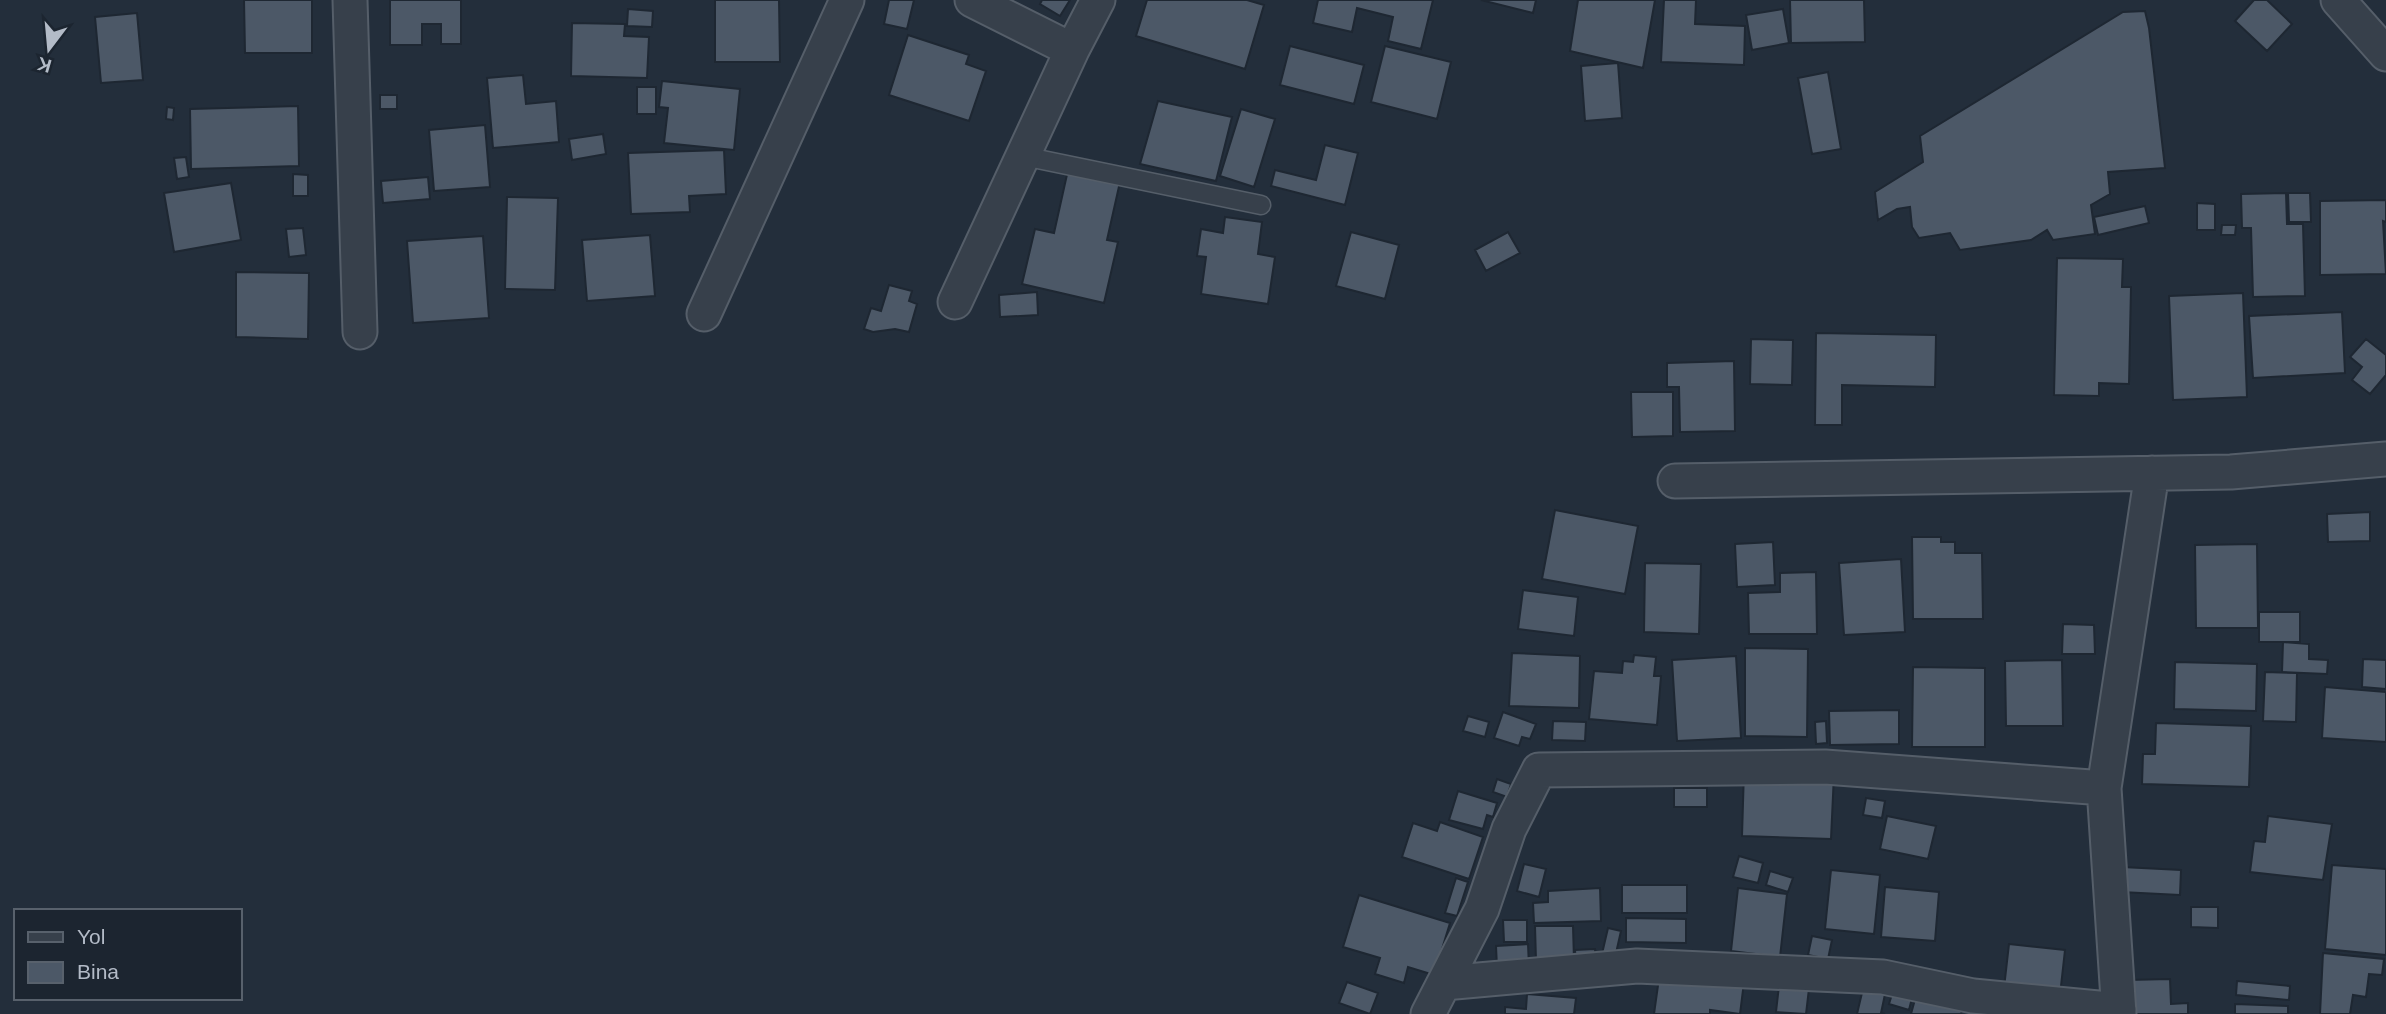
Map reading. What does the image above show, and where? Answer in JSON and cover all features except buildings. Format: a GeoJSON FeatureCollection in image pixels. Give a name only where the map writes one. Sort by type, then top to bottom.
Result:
{"type":"FeatureCollection","features":[{"type":"Feature","properties":{"kind":"street"},"geometry":{"type":"LineString","coordinates":[[350,0],[360,332]]}},
{"type":"Feature","properties":{"kind":"street"},"geometry":{"type":"LineString","coordinates":[[704,314],[848,0]]}},
{"type":"Feature","properties":{"kind":"street"},"geometry":{"type":"LineString","coordinates":[[972,0],[1072,50]]}},
{"type":"Feature","properties":{"kind":"street"},"geometry":{"type":"LineString","coordinates":[[954,302],[1098,0]]}},
{"type":"Feature","properties":{"kind":"street"},"geometry":{"type":"LineString","coordinates":[[2338,0],[2386,54]]}},
{"type":"Feature","properties":{"kind":"street"},"geometry":{"type":"LineString","coordinates":[[1675,481],[2231,472],[2372,460],[2386,438]]}},
{"type":"Feature","properties":{"kind":"street"},"geometry":{"type":"LineString","coordinates":[[1444,983],[1637,966],[1883,977],[1973,996],[2119,1012],[2104,788],[2152,473]]}},
{"type":"Feature","properties":{"kind":"street"},"geometry":{"type":"LineString","coordinates":[[1427,1014],[1482,909],[1509,829],[1539,770],[1825,767],[2104,788]]}},
{"type":"Feature","properties":{"kind":"lane"},"geometry":{"type":"LineString","coordinates":[[1023,156],[1261,205]]}}]}
